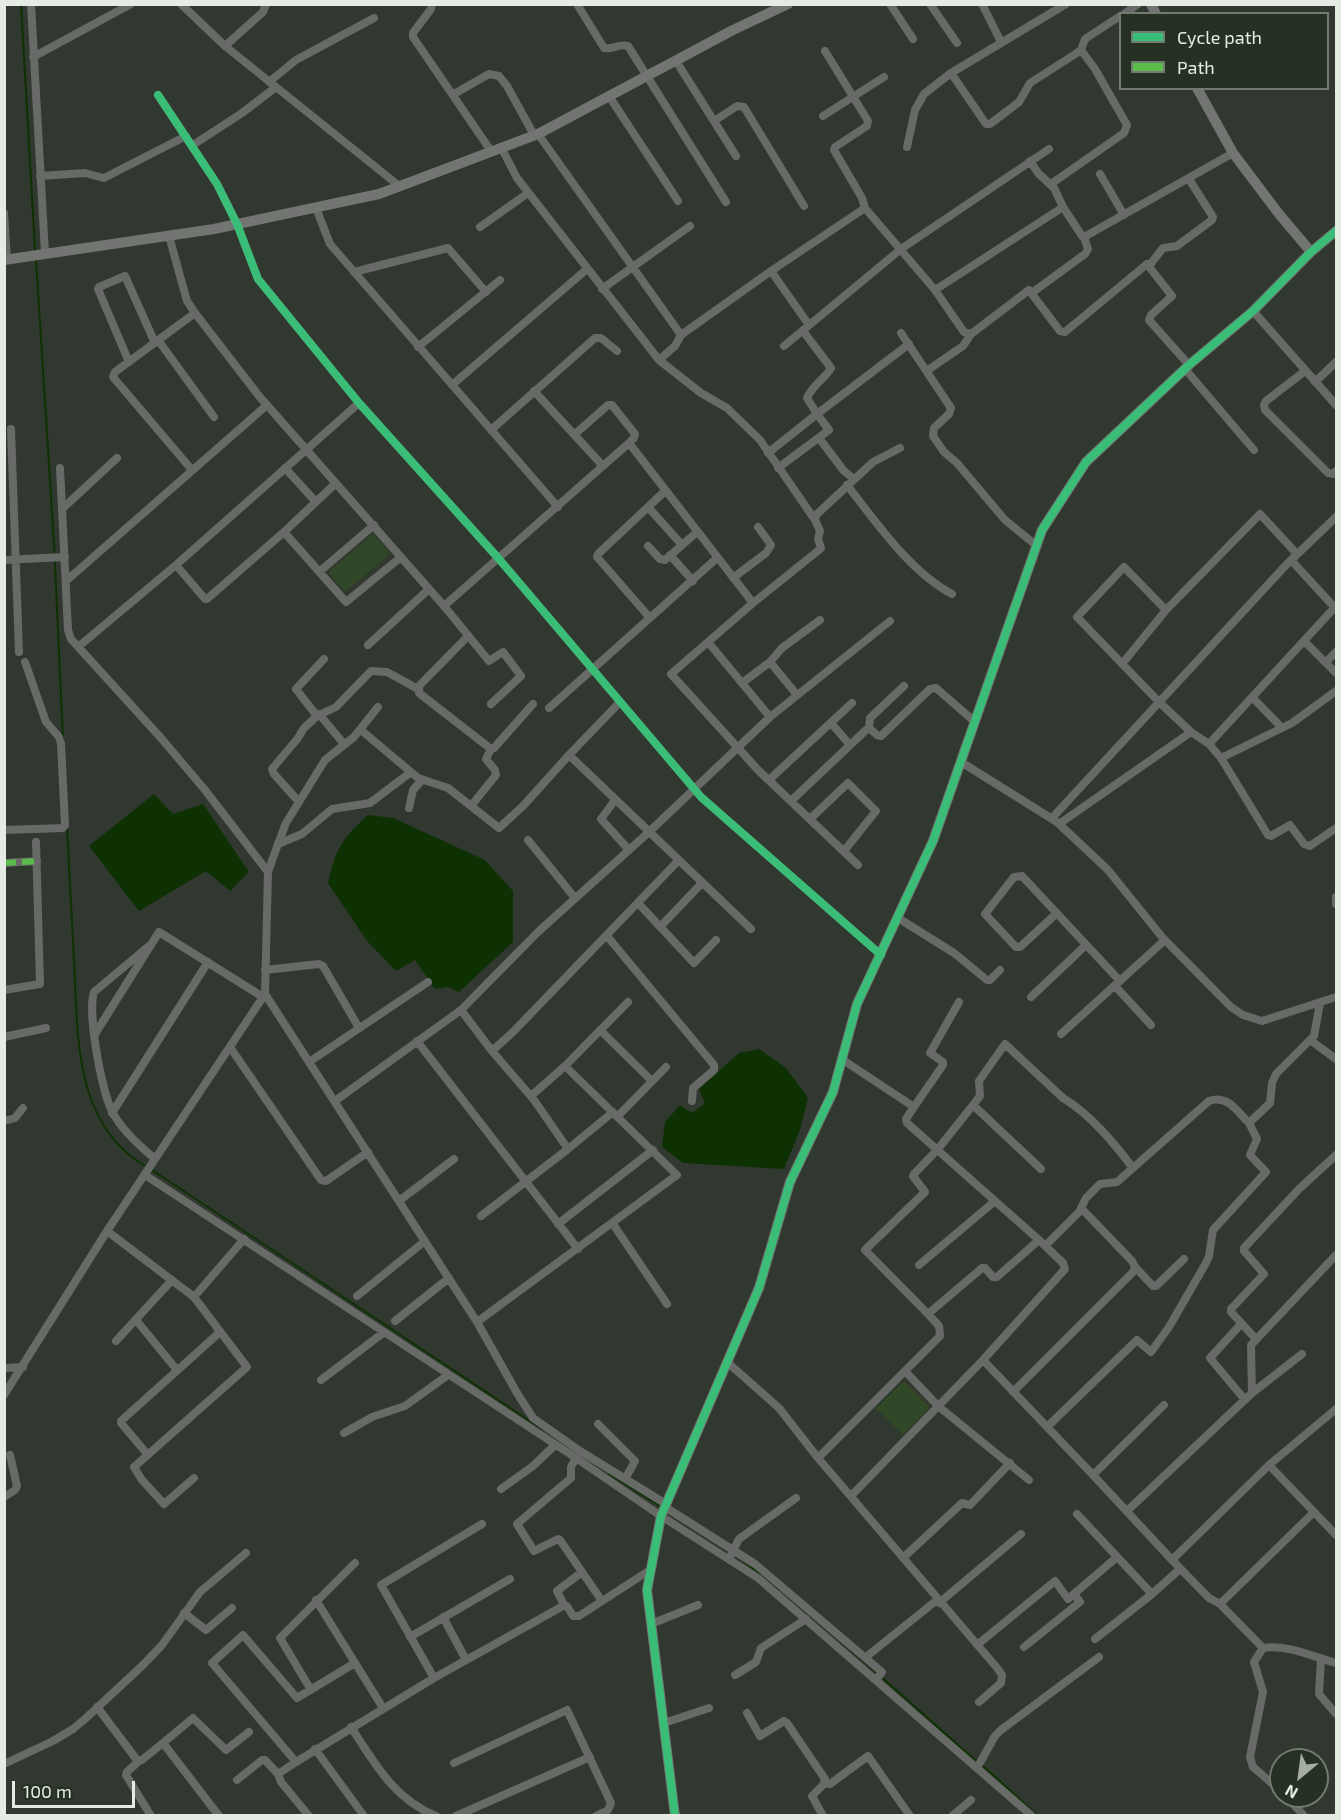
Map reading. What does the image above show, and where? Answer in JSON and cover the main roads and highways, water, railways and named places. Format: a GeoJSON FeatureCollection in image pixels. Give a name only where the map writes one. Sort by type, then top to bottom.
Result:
{"type":"FeatureCollection","features":[{"type":"Feature","properties":{"kind":"waterway"},"geometry":{"type":"LineString","coordinates":[[21,4],[35,250]]}},
{"type":"Feature","properties":{"kind":"waterway"},"geometry":{"type":"LineString","coordinates":[[36,259],[54,544],[63,739]]}},
{"type":"Feature","properties":{"kind":"waterway"},"geometry":{"type":"LineString","coordinates":[[67,828],[79,1048],[84,1076],[92,1103],[105,1128],[123,1149],[147,1167]]}},
{"type":"Feature","properties":{"kind":"waterway"},"geometry":{"type":"LineString","coordinates":[[152,1170],[542,1429]]}},
{"type":"Feature","properties":{"kind":"waterway"},"geometry":{"type":"LineString","coordinates":[[609,1474],[660,1506]]}},
{"type":"Feature","properties":{"kind":"waterway"},"geometry":{"type":"LineString","coordinates":[[745,1562],[780,1590]]}},
{"type":"Feature","properties":{"kind":"waterway"},"geometry":{"type":"LineString","coordinates":[[851,1650],[977,1762]]}},
{"type":"Feature","properties":{"kind":"waterway"},"geometry":{"type":"LineString","coordinates":[[982,1765],[1038,1816]]}}]}
